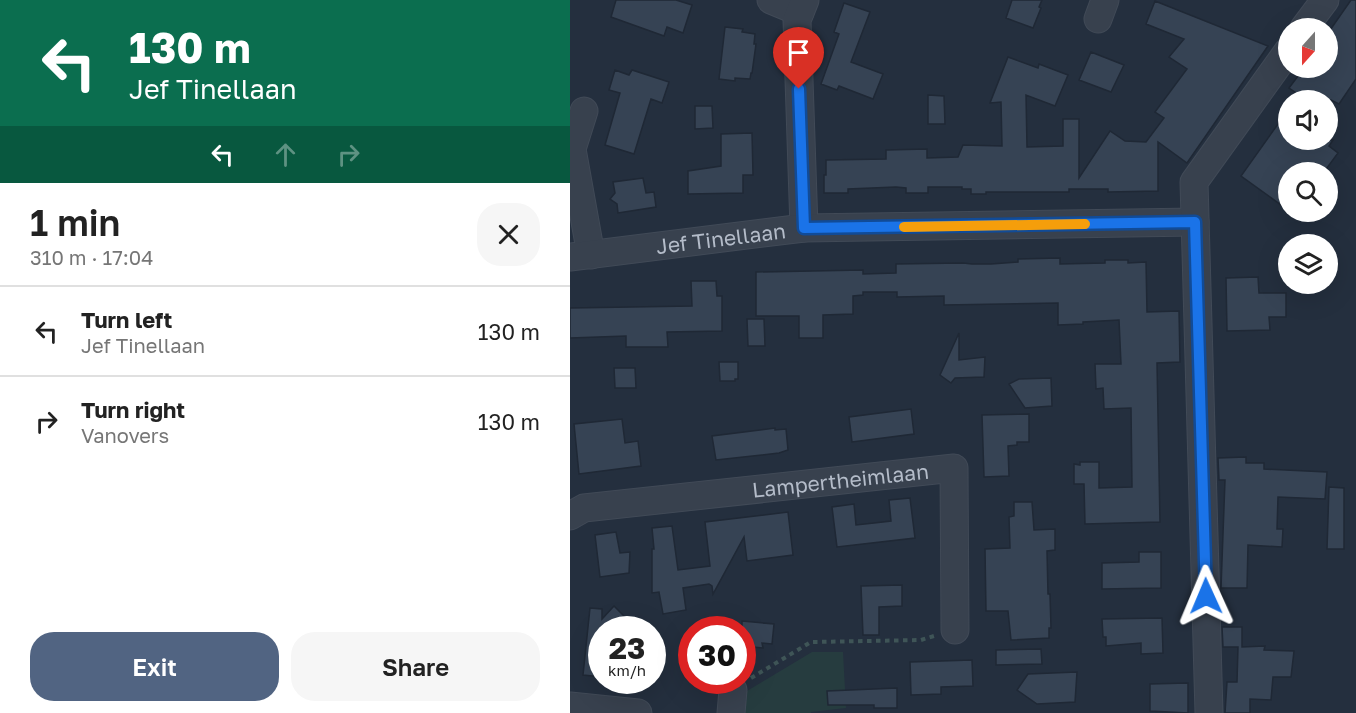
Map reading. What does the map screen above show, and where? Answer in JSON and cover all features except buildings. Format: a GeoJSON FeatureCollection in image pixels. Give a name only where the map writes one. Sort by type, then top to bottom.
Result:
{"type":"FeatureCollection","features":[{"type":"Feature","properties":{"kind":"street"},"geometry":{"type":"LineString","coordinates":[[771,0],[803,6],[797,20],[804,228]]}},
{"type":"Feature","properties":{"kind":"street"},"geometry":{"type":"LineString","coordinates":[[1312,18],[1325,0]]}},
{"type":"Feature","properties":{"kind":"street"},"geometry":{"type":"LineString","coordinates":[[1209,713],[1194,182],[1278,65]]}},
{"type":"Feature","properties":{"kind":"street"},"geometry":{"type":"LineString","coordinates":[[580,256],[572,149],[584,111]]}},
{"type":"Feature","properties":{"kind":"street","name":"Jef Tinellaan"},"geometry":{"type":"LineString","coordinates":[[580,256],[804,228],[1195,222]]}},
{"type":"Feature","properties":{"kind":"street","name":"Lampertheimlaan"},"geometry":{"type":"LineString","coordinates":[[570,516],[584,508],[954,468],[954,630]]}},
{"type":"Feature","properties":{"kind":"street"},"geometry":{"type":"LineString","coordinates":[[570,706],[638,713]]}},
{"type":"Feature","properties":{"kind":"path"},"geometry":{"type":"LineString","coordinates":[[732,702],[760,672],[811,642],[921,640],[954,630]]}},
{"type":"Feature","properties":{"kind":"green space"},"geometry":{"type":"Polygon","coordinates":[[[812,652],[843,652],[846,708],[811,713],[745,713],[747,694],[756,694],[756,686],[812,652]]]}},
{"type":"Feature","properties":{"kind":"slow traffic"},"geometry":{"type":"LineString","coordinates":[[904,227],[1085,224]]}},
{"type":"Feature","properties":{"kind":"route"},"geometry":{"type":"LineString","coordinates":[[799,89],[804,228],[1195,222],[1206,596]]}}]}
